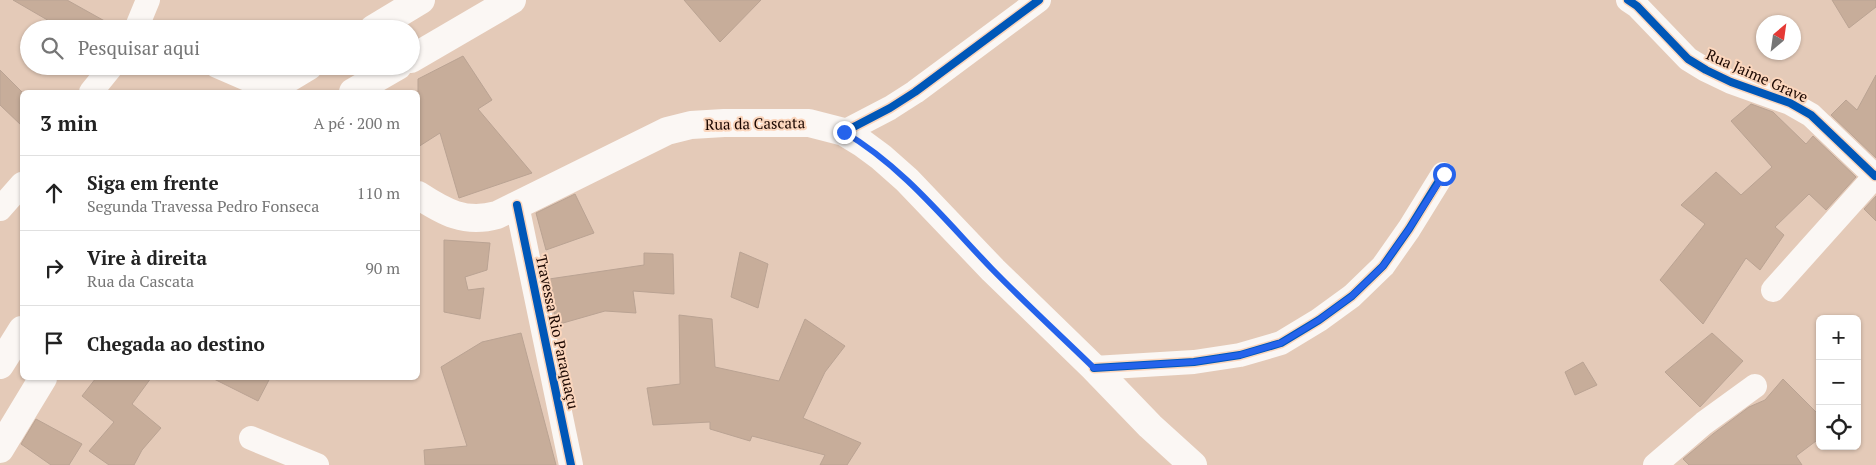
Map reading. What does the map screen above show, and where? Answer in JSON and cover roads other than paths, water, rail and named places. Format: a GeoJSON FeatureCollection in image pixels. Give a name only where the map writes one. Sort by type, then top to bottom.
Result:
{"type":"FeatureCollection","features":[{"type":"Feature","properties":{"kind":"main road"},"geometry":{"type":"LineString","coordinates":[[388,20],[421,0]]}},
{"type":"Feature","properties":{"kind":"main road"},"geometry":{"type":"LineString","coordinates":[[420,54],[512,0]]}},
{"type":"Feature","properties":{"kind":"main road"},"geometry":{"type":"LineString","coordinates":[[270,90],[294,75]]}},
{"type":"Feature","properties":{"kind":"main road"},"geometry":{"type":"LineString","coordinates":[[356,90],[382,75]]}},
{"type":"Feature","properties":{"kind":"main road","name":"Rua da Cascata"},"geometry":{"type":"LineString","coordinates":[[420,196],[440,208],[465,218],[482,219],[497,216],[667,131],[691,125],[790,122],[809,123],[844,132],[881,157],[907,180],[993,270],[1094,368],[1150,426],[1193,465]]}},
{"type":"Feature","properties":{"kind":"main road"},"geometry":{"type":"LineString","coordinates":[[0,365],[20,333]]}},
{"type":"Feature","properties":{"kind":"main road"},"geometry":{"type":"LineString","coordinates":[[0,449],[41,380]]}},
{"type":"Feature","properties":{"kind":"street"},"geometry":{"type":"LineString","coordinates":[[140,20],[148,0]]}},
{"type":"Feature","properties":{"kind":"street"},"geometry":{"type":"LineString","coordinates":[[844,132],[890,108],[915,92],[1039,0]]}},
{"type":"Feature","properties":{"kind":"street","name":"Rua Jaime Grave"},"geometry":{"type":"LineString","coordinates":[[1628,0],[1637,6],[1688,59],[1731,82],[1790,103],[1811,115],[1875,176]]}},
{"type":"Feature","properties":{"kind":"street"},"geometry":{"type":"LineString","coordinates":[[93,90],[105,75]]}},
{"type":"Feature","properties":{"kind":"street"},"geometry":{"type":"LineString","coordinates":[[235,75],[266,90]]}},
{"type":"Feature","properties":{"kind":"street"},"geometry":{"type":"LineString","coordinates":[[1094,368],[1194,362],[1240,355],[1281,343],[1319,320],[1352,296],[1383,266],[1444,174]]}},
{"type":"Feature","properties":{"kind":"street"},"geometry":{"type":"LineString","coordinates":[[1773,290],[1875,176]]}},
{"type":"Feature","properties":{"kind":"street"},"geometry":{"type":"LineString","coordinates":[[0,209],[20,186]]}},
{"type":"Feature","properties":{"kind":"street","name":"Travessa Rio Paraquaçu"},"geometry":{"type":"LineString","coordinates":[[517,205],[572,465]]}},
{"type":"Feature","properties":{"kind":"street"},"geometry":{"type":"LineString","coordinates":[[1655,465],[1704,423],[1755,386]]}},
{"type":"Feature","properties":{"kind":"street"},"geometry":{"type":"LineString","coordinates":[[251,438],[317,465]]}}]}
